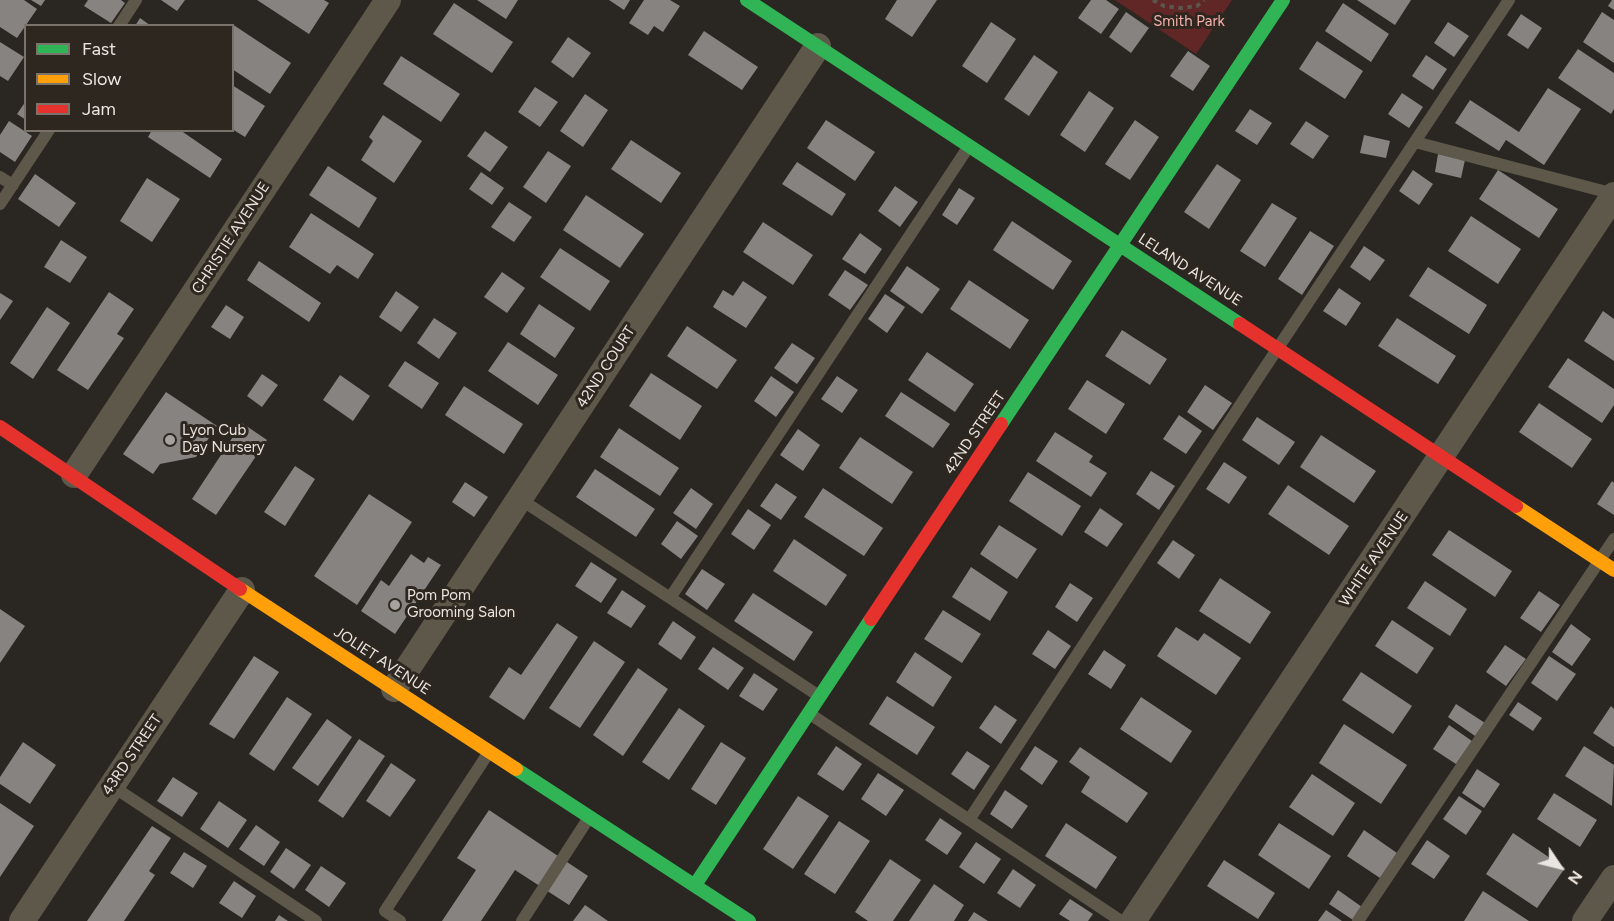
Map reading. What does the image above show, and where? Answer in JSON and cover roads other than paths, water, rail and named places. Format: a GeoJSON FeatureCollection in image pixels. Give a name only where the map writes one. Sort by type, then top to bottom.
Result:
{"type":"FeatureCollection","features":[{"type":"Feature","properties":{"kind":"street","name":"CHRISTIE AVENUE"},"geometry":{"type":"LineString","coordinates":[[74,475],[388,0]]}},
{"type":"Feature","properties":{"kind":"street","name":"LELAND AVENUE"},"geometry":{"type":"LineString","coordinates":[[747,0],[1614,570]]}},
{"type":"Feature","properties":{"kind":"street","name":"42ND STREET"},"geometry":{"type":"LineString","coordinates":[[695,885],[1283,0]]}},
{"type":"Feature","properties":{"kind":"street","name":"42ND COURT"},"geometry":{"type":"LineString","coordinates":[[394,689],[818,46]]}},
{"type":"Feature","properties":{"kind":"street","name":"WHITE AVENUE"},"geometry":{"type":"LineString","coordinates":[[1133,921],[1614,195]]}},
{"type":"Feature","properties":{"kind":"street","name":"JOLIET AVENUE"},"geometry":{"type":"LineString","coordinates":[[0,427],[242,590],[749,921]]}},
{"type":"Feature","properties":{"kind":"street","name":"43RD STREET"},"geometry":{"type":"LineString","coordinates":[[22,921],[242,590]]}},
{"type":"Feature","properties":{"kind":"street"},"geometry":{"type":"LineString","coordinates":[[1586,921],[1614,878]]}},
{"type":"Feature","properties":{"kind":"lane"},"geometry":{"type":"LineString","coordinates":[[120,24],[135,0]]}},
{"type":"Feature","properties":{"kind":"lane"},"geometry":{"type":"LineString","coordinates":[[969,820],[1509,0]]}},
{"type":"Feature","properties":{"kind":"lane"},"geometry":{"type":"LineString","coordinates":[[0,204],[48,132]]}},
{"type":"Feature","properties":{"kind":"lane"},"geometry":{"type":"LineString","coordinates":[[1415,142],[1614,195]]}},
{"type":"Feature","properties":{"kind":"lane"},"geometry":{"type":"LineString","coordinates":[[670,598],[970,146]]}},
{"type":"Feature","properties":{"kind":"lane"},"geometry":{"type":"LineString","coordinates":[[0,177],[13,185]]}},
{"type":"Feature","properties":{"kind":"lane"},"geometry":{"type":"LineString","coordinates":[[520,499],[820,697]]}},
{"type":"Feature","properties":{"kind":"lane"},"geometry":{"type":"LineString","coordinates":[[1358,921],[1614,539]]}},
{"type":"Feature","properties":{"kind":"lane"},"geometry":{"type":"LineString","coordinates":[[809,713],[1121,921]]}},
{"type":"Feature","properties":{"kind":"lane"},"geometry":{"type":"LineString","coordinates":[[400,921],[385,911],[490,751]]}},
{"type":"Feature","properties":{"kind":"lane"},"geometry":{"type":"LineString","coordinates":[[111,786],[316,921]]}},
{"type":"Feature","properties":{"kind":"lane"},"geometry":{"type":"LineString","coordinates":[[522,921],[590,817]]}},
{"type":"Feature","properties":{"kind":"place","name":"Lyon Cub Day Nursery"},"geometry":{"type":"Point","coordinates":[170,440]}},
{"type":"Feature","properties":{"kind":"place","name":"Pom Pom Grooming Salon"},"geometry":{"type":"Point","coordinates":[395,605]}},
{"type":"Feature","properties":{"kind":"park label","name":"Smith Park"},"geometry":{"type":"Point","coordinates":[1189,22]}}]}
